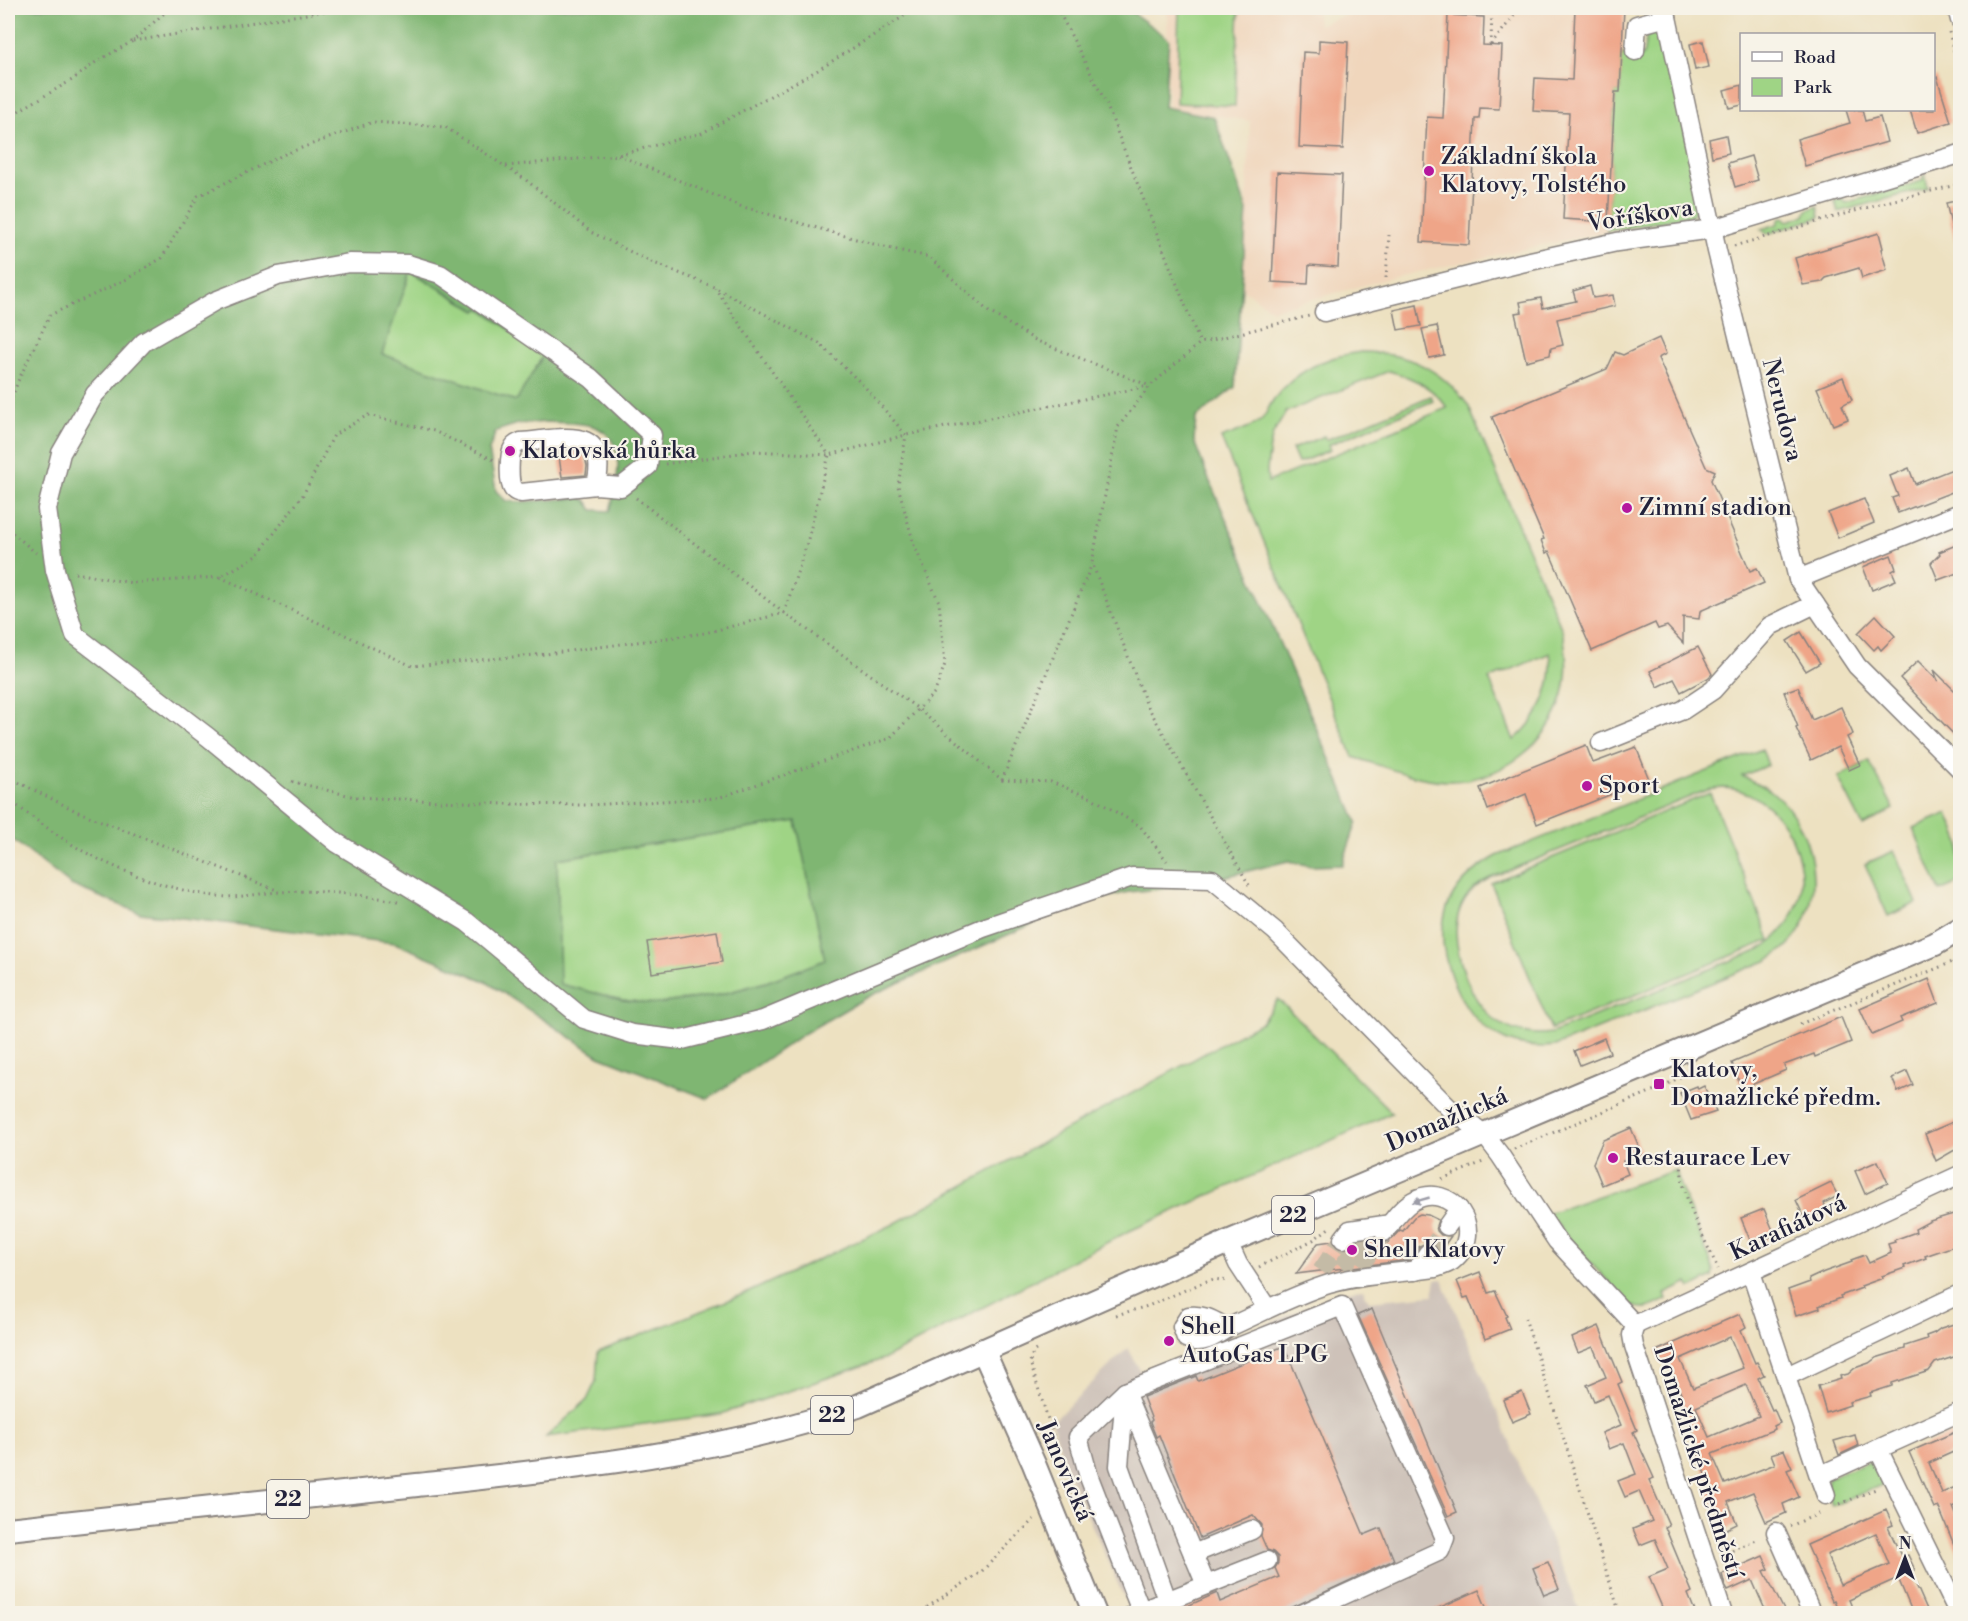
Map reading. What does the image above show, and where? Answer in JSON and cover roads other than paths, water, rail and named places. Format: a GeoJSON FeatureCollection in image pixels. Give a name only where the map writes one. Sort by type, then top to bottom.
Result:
{"type":"FeatureCollection","features":[{"type":"Feature","properties":{"kind":"main road","name":"Domažlická"},"geometry":{"type":"LineString","coordinates":[[983,1350],[1228,1242],[1935,944],[1960,929]]}},
{"type":"Feature","properties":{"kind":"main road","name":"Domažlická"},"geometry":{"type":"LineString","coordinates":[[1935,944],[1960,939]]}},
{"type":"Feature","properties":{"kind":"main road","name":"Janovická"},"geometry":{"type":"LineString","coordinates":[[983,1350],[1095,1614]]}},
{"type":"Feature","properties":{"kind":"main road","name":"22"},"geometry":{"type":"LineString","coordinates":[[8,1529],[502,1476],[569,1468],[672,1451],[815,1420],[858,1406],[983,1350]]}},
{"type":"Feature","properties":{"kind":"street"},"geometry":{"type":"LineString","coordinates":[[1955,25],[1957,8]]}},
{"type":"Feature","properties":{"kind":"street"},"geometry":{"type":"LineString","coordinates":[[1635,51],[1637,25],[1666,12]]}},
{"type":"Feature","properties":{"kind":"street","name":"Nerudova"},"geometry":{"type":"LineString","coordinates":[[1666,12],[1717,251],[1798,579],[1857,666],[1960,769]]}},
{"type":"Feature","properties":{"kind":"street","name":"Voříškova"},"geometry":{"type":"LineString","coordinates":[[1324,312],[1521,263],[1596,247],[1713,229],[1960,154]]}},
{"type":"Feature","properties":{"kind":"street"},"geometry":{"type":"LineString","coordinates":[[597,485],[600,471],[595,448],[589,442],[579,439],[521,442],[511,450],[509,467],[511,486],[522,493],[597,485],[621,487],[648,466],[652,435],[591,378],[441,274],[408,264],[349,263],[278,276],[215,301],[144,342],[95,394],[61,453],[47,509],[55,570],[75,635],[208,737],[337,843],[466,922],[584,1019],[632,1034],[682,1040],[763,1020],[983,928],[1132,877],[1212,879],[1275,931],[1449,1108],[1484,1134],[1557,1241],[1635,1325]]}},
{"type":"Feature","properties":{"kind":"street"},"geometry":{"type":"LineString","coordinates":[[1798,579],[1960,513]]}},
{"type":"Feature","properties":{"kind":"street"},"geometry":{"type":"LineString","coordinates":[[1601,743],[1683,710],[1713,690],[1770,626],[1815,604]]}},
{"type":"Feature","properties":{"kind":"street","name":"Karafiátová"},"geometry":{"type":"LineString","coordinates":[[1635,1325],[1960,1175]]}},
{"type":"Feature","properties":{"kind":"street"},"geometry":{"type":"LineString","coordinates":[[1227,1328],[1267,1308],[1305,1293],[1325,1277],[1351,1270],[1415,1271],[1435,1268],[1451,1262],[1462,1250],[1467,1238],[1467,1225],[1459,1209],[1444,1198],[1429,1197],[1413,1201],[1378,1230],[1350,1230],[1343,1239]]}},
{"type":"Feature","properties":{"kind":"street"},"geometry":{"type":"LineString","coordinates":[[1447,1226],[1459,1209]]}},
{"type":"Feature","properties":{"kind":"street"},"geometry":{"type":"LineString","coordinates":[[1228,1242],[1238,1264],[1267,1308]]}},
{"type":"Feature","properties":{"kind":"street"},"geometry":{"type":"LineString","coordinates":[[1415,1271],[1428,1253]]}},
{"type":"Feature","properties":{"kind":"street"},"geometry":{"type":"LineString","coordinates":[[1751,1272],[1826,1495]]}},
{"type":"Feature","properties":{"kind":"street"},"geometry":{"type":"LineString","coordinates":[[1787,1376],[1960,1294]]}},
{"type":"Feature","properties":{"kind":"street"},"geometry":{"type":"LineString","coordinates":[[1267,1561],[1137,1612],[1089,1477],[1078,1437],[1125,1392],[1342,1306],[1445,1539],[1440,1551],[1326,1609],[1302,1614]]}},
{"type":"Feature","properties":{"kind":"street","name":"Domažlické předměstí"},"geometry":{"type":"LineString","coordinates":[[1635,1325],[1632,1335],[1635,1346],[1723,1614]]}},
{"type":"Feature","properties":{"kind":"street"},"geometry":{"type":"LineString","coordinates":[[1125,1392],[1119,1466],[1167,1600]]}},
{"type":"Feature","properties":{"kind":"street"},"geometry":{"type":"LineString","coordinates":[[1125,1392],[1206,1585]]}},
{"type":"Feature","properties":{"kind":"street"},"geometry":{"type":"LineString","coordinates":[[1819,1476],[1960,1412]]}},
{"type":"Feature","properties":{"kind":"street"},"geometry":{"type":"LineString","coordinates":[[1878,1449],[1959,1614]]}},
{"type":"Feature","properties":{"kind":"street"},"geometry":{"type":"LineString","coordinates":[[1089,1477],[1119,1466]]}},
{"type":"Feature","properties":{"kind":"street"},"geometry":{"type":"LineString","coordinates":[[1193,1554],[1252,1530]]}},
{"type":"Feature","properties":{"kind":"street"},"geometry":{"type":"LineString","coordinates":[[1776,1532],[1812,1614]]}},
{"type":"Feature","properties":{"kind":"tunnel"},"geometry":{"type":"LineString","coordinates":[[1428,1253],[1447,1226]]}},
{"type":"Feature","properties":{"kind":"tunnel"},"geometry":{"type":"LineString","coordinates":[[1361,1265],[1384,1232]]}},
{"type":"Feature","properties":{"kind":"tunnel"},"geometry":{"type":"LineString","coordinates":[[1342,1267],[1365,1236]]}},
{"type":"Feature","properties":{"kind":"tunnel"},"geometry":{"type":"LineString","coordinates":[[1321,1271],[1343,1239]]}},
{"type":"Feature","properties":{"kind":"place","name":"Základní škola Klatovy, Tolstého"},"geometry":{"type":"Point","coordinates":[1429,171]}},
{"type":"Feature","properties":{"kind":"place","name":"Klatovská hůrka"},"geometry":{"type":"Point","coordinates":[510,451]}},
{"type":"Feature","properties":{"kind":"place","name":"Zimní stadion"},"geometry":{"type":"Point","coordinates":[1627,508]}},
{"type":"Feature","properties":{"kind":"place","name":"Sport"},"geometry":{"type":"Point","coordinates":[1587,786]}},
{"type":"Feature","properties":{"kind":"place","name":"Klatovy, Domažlické předm."},"geometry":{"type":"Point","coordinates":[1659,1084]}},
{"type":"Feature","properties":{"kind":"place","name":"Restaurace Lev"},"geometry":{"type":"Point","coordinates":[1613,1158]}},
{"type":"Feature","properties":{"kind":"place","name":"Shell Klatovy"},"geometry":{"type":"Point","coordinates":[1352,1250]}},
{"type":"Feature","properties":{"kind":"place","name":"Shell AutoGas LPG"},"geometry":{"type":"Point","coordinates":[1169,1341]}}]}
